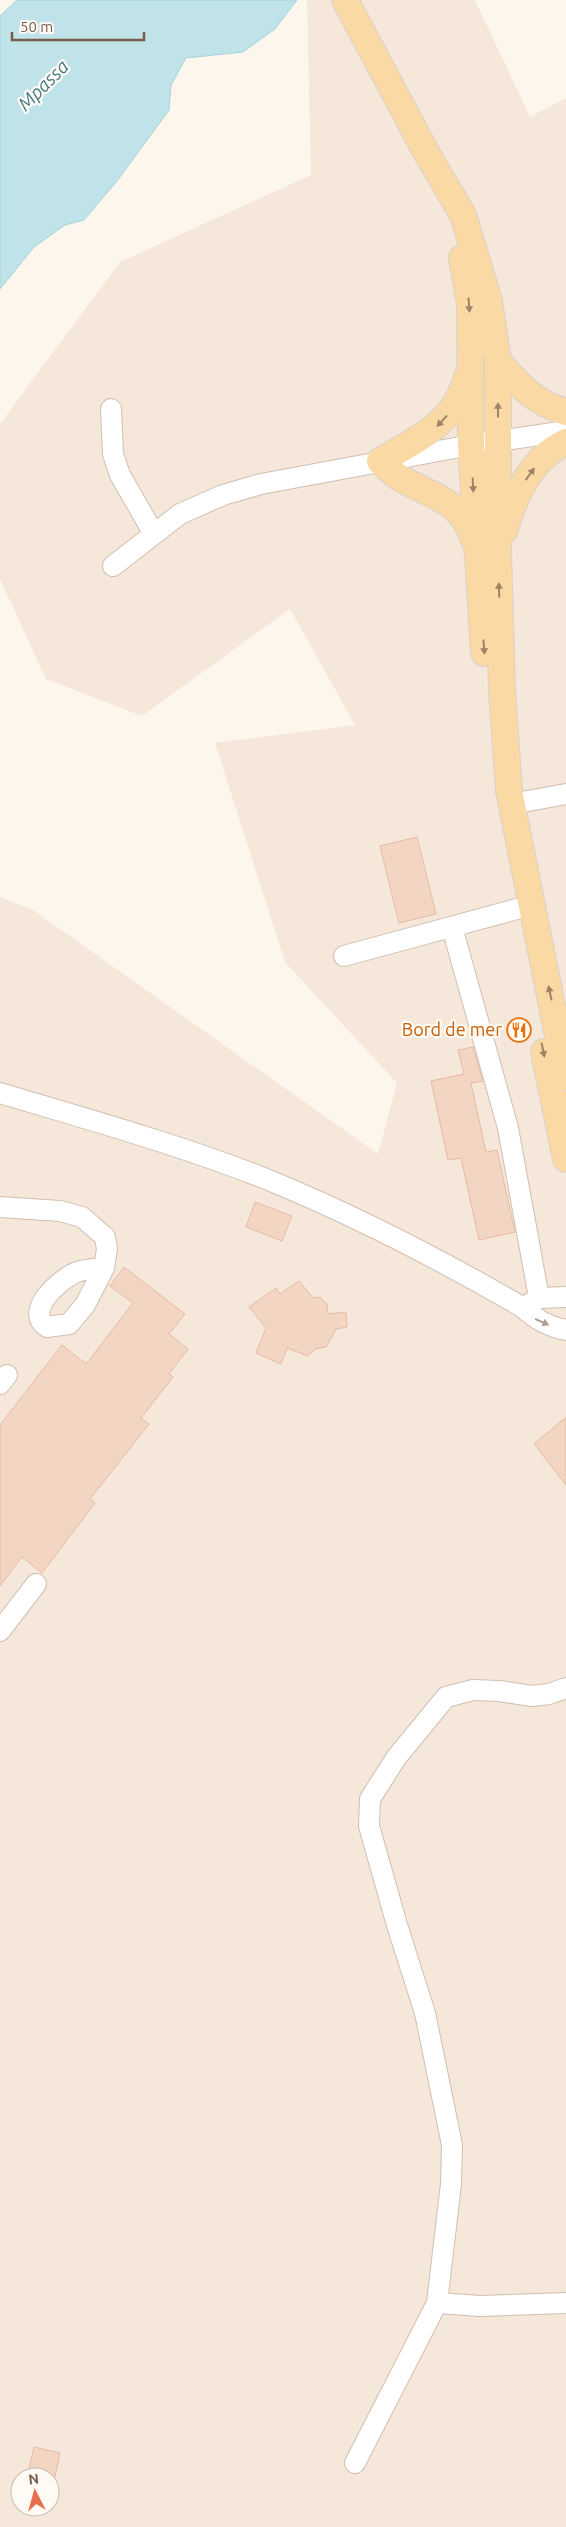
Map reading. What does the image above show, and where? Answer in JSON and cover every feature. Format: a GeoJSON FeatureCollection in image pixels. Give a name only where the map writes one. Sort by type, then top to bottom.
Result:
{"type":"FeatureCollection","features":[{"type":"Feature","properties":{"kind":"main road"},"geometry":{"type":"LineString","coordinates":[[344,0],[446,189],[463,215],[489,301],[498,360],[498,442],[488,550],[493,782],[499,826],[566,1159]]}},
{"type":"Feature","properties":{"kind":"main road"},"geometry":{"type":"LineString","coordinates":[[446,189],[460,248],[470,304],[471,445],[488,550],[511,804],[566,1076]]}},
{"type":"Feature","properties":{"kind":"main road"},"geometry":{"type":"LineString","coordinates":[[498,360],[528,394],[547,406],[566,412]]}},
{"type":"Feature","properties":{"kind":"main road"},"geometry":{"type":"LineString","coordinates":[[471,363],[464,391],[453,409],[437,427],[380,461],[397,476],[452,504],[488,550]]}},
{"type":"Feature","properties":{"kind":"main road"},"geometry":{"type":"LineString","coordinates":[[488,550],[524,481],[539,461],[566,442]]}},
{"type":"Feature","properties":{"kind":"street"},"geometry":{"type":"LineString","coordinates":[[111,409],[113,454],[120,475],[154,534]]}},
{"type":"Feature","properties":{"kind":"street"},"geometry":{"type":"LineString","coordinates":[[113,566],[180,514],[223,495],[261,484],[380,461],[566,431]]}},
{"type":"Feature","properties":{"kind":"street"},"geometry":{"type":"LineString","coordinates":[[511,804],[566,794]]}},
{"type":"Feature","properties":{"kind":"street"},"geometry":{"type":"LineString","coordinates":[[344,956],[517,909]]}},
{"type":"Feature","properties":{"kind":"street"},"geometry":{"type":"LineString","coordinates":[[452,927],[508,1128],[531,1302],[535,1319],[566,1330]]}},
{"type":"Feature","properties":{"kind":"street"},"geometry":{"type":"LineString","coordinates":[[0,1093],[178,1149],[271,1181],[531,1302],[566,1297]]}},
{"type":"Feature","properties":{"kind":"street"},"geometry":{"type":"LineString","coordinates":[[0,1207],[60,1211],[82,1217],[105,1237],[107,1248],[104,1268]]}},
{"type":"Feature","properties":{"kind":"street"},"geometry":{"type":"LineString","coordinates":[[0,1630],[36,1584]]}},
{"type":"Feature","properties":{"kind":"street"},"geometry":{"type":"LineString","coordinates":[[355,2463],[437,2303],[451,2184],[452,2145],[426,2013],[397,1925],[369,1826],[370,1799],[396,1758],[446,1698],[473,1690],[500,1691],[532,1696],[549,1694],[566,1688]]}},
{"type":"Feature","properties":{"kind":"street"},"geometry":{"type":"LineString","coordinates":[[437,2303],[480,2306],[566,2303]]}},
{"type":"Feature","properties":{"kind":"shaded area"},"geometry":{"type":"Polygon","coordinates":[[[307,0],[475,0],[530,117],[566,98],[566,2527],[0,2527],[0,897],[33,910],[378,1154],[397,1083],[285,962],[215,743],[355,725],[290,609],[142,716],[46,679],[0,579],[0,424],[120,262],[311,175],[307,0]]]}},
{"type":"Feature","properties":{"kind":"water","name":"Mpassa"},"geometry":{"type":"Polygon","coordinates":[[[17,0],[297,0],[275,29],[243,52],[186,58],[171,85],[169,110],[117,181],[84,220],[65,225],[34,247],[0,289],[0,16],[17,0]]]}},
{"type":"Feature","properties":{"kind":"building"},"geometry":{"type":"Polygon","coordinates":[[[417,837],[436,914],[399,923],[380,846],[417,837]]]}},
{"type":"Feature","properties":{"kind":"building"},"geometry":{"type":"Polygon","coordinates":[[[473,1047],[483,1081],[471,1083],[486,1152],[497,1150],[515,1232],[479,1240],[461,1158],[448,1160],[431,1081],[464,1074],[458,1050],[473,1047]]]}},
{"type":"Feature","properties":{"kind":"building"},"geometry":{"type":"Polygon","coordinates":[[[255,1202],[292,1216],[282,1241],[246,1227],[255,1202]]]}},
{"type":"Feature","properties":{"kind":"building"},"geometry":{"type":"Polygon","coordinates":[[[124,1267],[185,1314],[169,1334],[188,1349],[169,1374],[173,1377],[141,1418],[149,1424],[90,1499],[95,1503],[42,1573],[22,1557],[0,1586],[0,1425],[62,1345],[86,1364],[133,1303],[110,1286],[124,1267]]]}},
{"type":"Feature","properties":{"kind":"building"},"geometry":{"type":"Polygon","coordinates":[[[299,1281],[313,1298],[320,1297],[327,1304],[328,1314],[346,1312],[347,1327],[336,1329],[326,1347],[315,1349],[308,1356],[287,1348],[281,1364],[256,1353],[266,1328],[249,1307],[276,1288],[280,1294],[299,1281]]]}},
{"type":"Feature","properties":{"kind":"building"},"geometry":{"type":"Polygon","coordinates":[[[566,1417],[566,1485],[534,1444],[566,1417]]]}},
{"type":"Feature","properties":{"kind":"building"},"geometry":{"type":"Polygon","coordinates":[[[34,2447],[60,2453],[57,2467],[29,2467],[34,2447]]]}},
{"type":"Feature","properties":{"kind":"place","name":"Bord de mer"},"geometry":{"type":"Point","coordinates":[519,1030]}}]}
